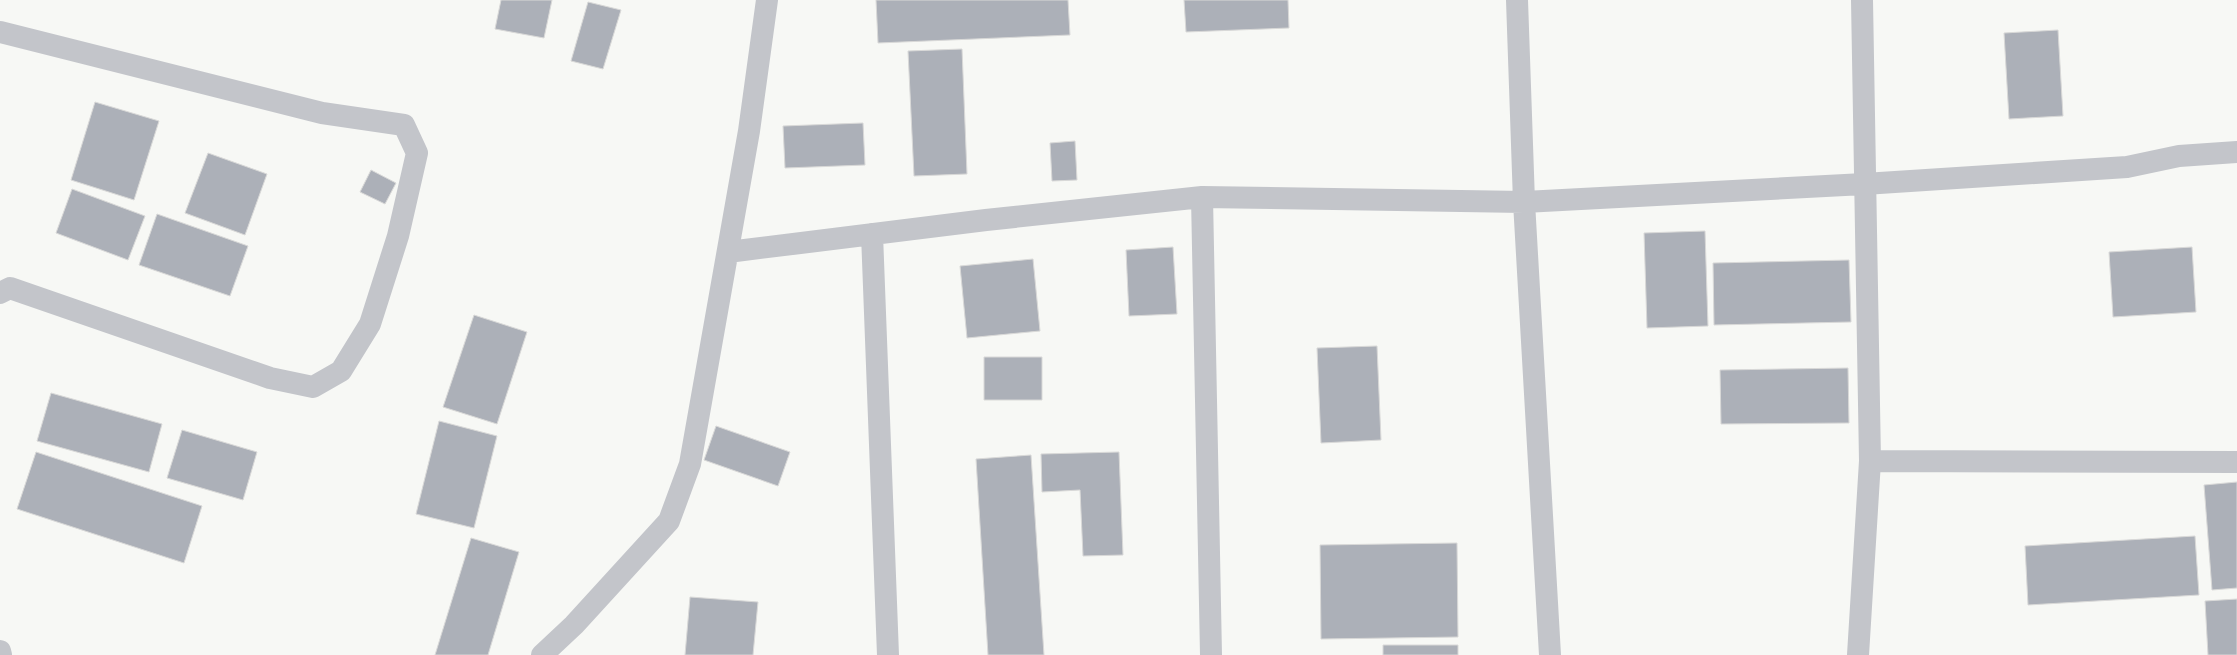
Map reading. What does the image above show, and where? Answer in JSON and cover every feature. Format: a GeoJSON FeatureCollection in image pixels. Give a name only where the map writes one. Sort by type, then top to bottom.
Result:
{"type":"FeatureCollection","features":[{"type":"Feature","properties":{"kind":"street"},"geometry":{"type":"LineString","coordinates":[[542,655],[574,625],[669,521],[690,464],[749,131],[767,0]]}},
{"type":"Feature","properties":{"kind":"street"},"geometry":{"type":"LineString","coordinates":[[1517,0],[1524,202],[1550,655]]}},
{"type":"Feature","properties":{"kind":"street"},"geometry":{"type":"LineString","coordinates":[[1858,655],[1870,461],[1862,0]]}},
{"type":"Feature","properties":{"kind":"street"},"geometry":{"type":"LineString","coordinates":[[0,32],[322,113],[404,125],[417,153],[398,236],[370,324],[341,371],[313,387],[270,378],[10,288],[0,292]]}},
{"type":"Feature","properties":{"kind":"street"},"geometry":{"type":"LineString","coordinates":[[728,252],[872,234],[1202,197],[1524,202],[1864,184],[2127,167],[2179,156],[2237,152]]}},
{"type":"Feature","properties":{"kind":"street"},"geometry":{"type":"LineString","coordinates":[[1202,197],[1211,655]]}},
{"type":"Feature","properties":{"kind":"street"},"geometry":{"type":"LineString","coordinates":[[872,234],[888,655]]}},
{"type":"Feature","properties":{"kind":"street"},"geometry":{"type":"LineString","coordinates":[[1870,461],[2237,462]]}},
{"type":"Feature","properties":{"kind":"street"},"geometry":{"type":"LineString","coordinates":[[0,650],[1,655]]}},
{"type":"Feature","properties":{"kind":"building"},"geometry":{"type":"Polygon","coordinates":[[[501,0],[552,0],[544,38],[495,29],[501,0]]]}},
{"type":"Feature","properties":{"kind":"building"},"geometry":{"type":"Polygon","coordinates":[[[876,0],[1068,0],[1070,35],[878,43],[876,0]]]}},
{"type":"Feature","properties":{"kind":"building"},"geometry":{"type":"Polygon","coordinates":[[[1184,0],[1288,0],[1289,28],[1186,32],[1184,0]]]}},
{"type":"Feature","properties":{"kind":"building"},"geometry":{"type":"Polygon","coordinates":[[[588,2],[621,10],[603,69],[571,61],[588,2]]]}},
{"type":"Feature","properties":{"kind":"building"},"geometry":{"type":"Polygon","coordinates":[[[2058,30],[2063,116],[2009,119],[2004,33],[2058,30]]]}},
{"type":"Feature","properties":{"kind":"building"},"geometry":{"type":"Polygon","coordinates":[[[962,49],[967,174],[914,176],[908,51],[962,49]]]}},
{"type":"Feature","properties":{"kind":"building"},"geometry":{"type":"Polygon","coordinates":[[[95,102],[159,121],[134,200],[71,180],[95,102]]]}},
{"type":"Feature","properties":{"kind":"building"},"geometry":{"type":"Polygon","coordinates":[[[863,123],[865,165],[785,168],[783,126],[863,123]]]}},
{"type":"Feature","properties":{"kind":"building"},"geometry":{"type":"Polygon","coordinates":[[[1075,141],[1077,180],[1052,181],[1050,143],[1075,141]]]}},
{"type":"Feature","properties":{"kind":"building"},"geometry":{"type":"Polygon","coordinates":[[[208,153],[267,174],[245,235],[185,213],[208,153]]]}},
{"type":"Feature","properties":{"kind":"building"},"geometry":{"type":"Polygon","coordinates":[[[371,170],[396,183],[385,204],[360,192],[371,170]]]}},
{"type":"Feature","properties":{"kind":"building"},"geometry":{"type":"Polygon","coordinates":[[[72,189],[145,216],[128,260],[56,233],[72,189]]]}},
{"type":"Feature","properties":{"kind":"building"},"geometry":{"type":"Polygon","coordinates":[[[157,214],[248,246],[230,296],[139,265],[157,214]]]}},
{"type":"Feature","properties":{"kind":"building"},"geometry":{"type":"Polygon","coordinates":[[[1705,231],[1708,326],[1647,328],[1644,233],[1705,231]]]}},
{"type":"Feature","properties":{"kind":"building"},"geometry":{"type":"Polygon","coordinates":[[[1173,247],[1177,314],[1129,316],[1126,250],[1173,247]]]}},
{"type":"Feature","properties":{"kind":"building"},"geometry":{"type":"Polygon","coordinates":[[[2192,247],[2196,312],[2113,317],[2109,252],[2192,247]]]}},
{"type":"Feature","properties":{"kind":"building"},"geometry":{"type":"Polygon","coordinates":[[[1033,259],[1040,331],[967,338],[960,266],[1033,259]]]}},
{"type":"Feature","properties":{"kind":"building"},"geometry":{"type":"Polygon","coordinates":[[[1849,260],[1851,322],[1714,325],[1713,263],[1849,260]]]}},
{"type":"Feature","properties":{"kind":"building"},"geometry":{"type":"Polygon","coordinates":[[[474,315],[527,332],[497,424],[443,407],[474,315]]]}},
{"type":"Feature","properties":{"kind":"building"},"geometry":{"type":"Polygon","coordinates":[[[1377,346],[1381,440],[1321,443],[1317,348],[1377,346]]]}},
{"type":"Feature","properties":{"kind":"building"},"geometry":{"type":"Polygon","coordinates":[[[984,357],[1042,357],[1042,400],[984,400],[984,357]]]}},
{"type":"Feature","properties":{"kind":"building"},"geometry":{"type":"Polygon","coordinates":[[[1848,368],[1849,423],[1721,424],[1720,370],[1848,368]]]}},
{"type":"Feature","properties":{"kind":"building"},"geometry":{"type":"Polygon","coordinates":[[[51,393],[162,424],[149,472],[37,441],[51,393]]]}},
{"type":"Feature","properties":{"kind":"building"},"geometry":{"type":"Polygon","coordinates":[[[439,421],[497,436],[474,528],[416,514],[439,421]]]}},
{"type":"Feature","properties":{"kind":"building"},"geometry":{"type":"Polygon","coordinates":[[[716,426],[790,452],[778,486],[704,460],[716,426]]]}},
{"type":"Feature","properties":{"kind":"building"},"geometry":{"type":"Polygon","coordinates":[[[182,430],[257,452],[243,500],[167,478],[182,430]]]}},
{"type":"Feature","properties":{"kind":"building"},"geometry":{"type":"Polygon","coordinates":[[[36,452],[202,506],[184,563],[17,509],[36,452]]]}},
{"type":"Feature","properties":{"kind":"building"},"geometry":{"type":"Polygon","coordinates":[[[1119,452],[1123,555],[1083,556],[1080,490],[1042,492],[1041,454],[1119,452]]]}},
{"type":"Feature","properties":{"kind":"building"},"geometry":{"type":"Polygon","coordinates":[[[1031,455],[1044,655],[988,655],[976,459],[1031,455]]]}},
{"type":"Feature","properties":{"kind":"building"},"geometry":{"type":"Polygon","coordinates":[[[2237,482],[2237,588],[2212,590],[2204,485],[2237,482]]]}},
{"type":"Feature","properties":{"kind":"building"},"geometry":{"type":"Polygon","coordinates":[[[2195,536],[2199,595],[2028,605],[2025,546],[2195,536]]]}},
{"type":"Feature","properties":{"kind":"building"},"geometry":{"type":"Polygon","coordinates":[[[471,538],[519,552],[488,655],[435,655],[471,538]]]}},
{"type":"Feature","properties":{"kind":"building"},"geometry":{"type":"Polygon","coordinates":[[[1457,543],[1458,637],[1321,639],[1320,545],[1457,543]]]}},
{"type":"Feature","properties":{"kind":"building"},"geometry":{"type":"Polygon","coordinates":[[[690,597],[758,602],[753,655],[685,655],[690,597]]]}},
{"type":"Feature","properties":{"kind":"building"},"geometry":{"type":"Polygon","coordinates":[[[2237,599],[2237,655],[2208,655],[2205,601],[2237,599]]]}},
{"type":"Feature","properties":{"kind":"building"},"geometry":{"type":"Polygon","coordinates":[[[1383,645],[1458,645],[1458,655],[1383,655],[1383,645]]]}}]}
